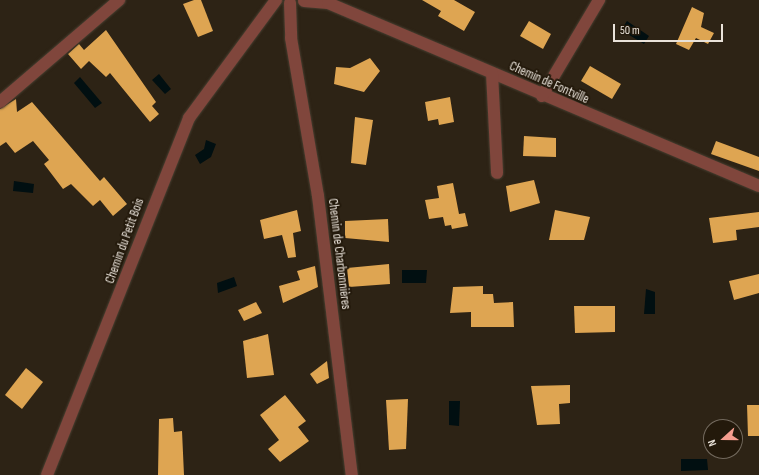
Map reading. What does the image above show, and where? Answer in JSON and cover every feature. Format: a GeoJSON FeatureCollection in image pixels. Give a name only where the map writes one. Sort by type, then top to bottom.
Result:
{"type":"FeatureCollection","features":[{"type":"Feature","properties":{"kind":"street"},"geometry":{"type":"LineString","coordinates":[[0,102],[119,0]]}},
{"type":"Feature","properties":{"kind":"street"},"geometry":{"type":"LineString","coordinates":[[542,96],[599,0]]}},
{"type":"Feature","properties":{"kind":"street","name":"Chemin de Fontville"},"geometry":{"type":"LineString","coordinates":[[292,2],[326,2],[542,96],[688,154],[759,186]]}},
{"type":"Feature","properties":{"kind":"street","name":"Chemin du Petit Bois"},"geometry":{"type":"LineString","coordinates":[[47,475],[188,118],[254,31],[292,2]]}},
{"type":"Feature","properties":{"kind":"street","name":"Chemin de Charbonnières"},"geometry":{"type":"LineString","coordinates":[[292,2],[291,38],[318,196],[352,475]]}},
{"type":"Feature","properties":{"kind":"street"},"geometry":{"type":"LineString","coordinates":[[492,73],[496,173]]}},
{"type":"Feature","properties":{"kind":"shaded area"},"geometry":{"type":"Polygon","coordinates":[[[627,21],[649,36],[644,44],[621,30],[627,21]]]}},
{"type":"Feature","properties":{"kind":"shaded area"},"geometry":{"type":"Polygon","coordinates":[[[159,74],[171,89],[165,94],[152,80],[159,74]]]}},
{"type":"Feature","properties":{"kind":"shaded area"},"geometry":{"type":"Polygon","coordinates":[[[80,77],[102,103],[95,108],[74,83],[80,77]]]}},
{"type":"Feature","properties":{"kind":"shaded area"},"geometry":{"type":"Polygon","coordinates":[[[206,140],[216,144],[211,157],[200,164],[195,155],[204,149],[206,140]]]}},
{"type":"Feature","properties":{"kind":"shaded area"},"geometry":{"type":"Polygon","coordinates":[[[14,181],[34,184],[33,193],[13,191],[14,181]]]}},
{"type":"Feature","properties":{"kind":"shaded area"},"geometry":{"type":"Polygon","coordinates":[[[402,270],[427,270],[426,283],[402,283],[402,270]]]}},
{"type":"Feature","properties":{"kind":"shaded area"},"geometry":{"type":"Polygon","coordinates":[[[234,277],[237,286],[218,293],[217,283],[234,277]]]}},
{"type":"Feature","properties":{"kind":"shaded area"},"geometry":{"type":"Polygon","coordinates":[[[646,289],[655,292],[655,314],[644,314],[646,289]]]}},
{"type":"Feature","properties":{"kind":"shaded area"},"geometry":{"type":"Polygon","coordinates":[[[449,401],[460,401],[459,426],[449,425],[449,401]]]}},
{"type":"Feature","properties":{"kind":"shaded area"},"geometry":{"type":"Polygon","coordinates":[[[681,459],[707,459],[708,470],[681,471],[681,459]]]}},
{"type":"Feature","properties":{"kind":"building"},"geometry":{"type":"Polygon","coordinates":[[[194,0],[201,0],[213,31],[198,37],[183,4],[194,0]]]}},
{"type":"Feature","properties":{"kind":"building"},"geometry":{"type":"Polygon","coordinates":[[[422,0],[454,0],[475,12],[464,31],[438,16],[441,11],[422,0]]]}},
{"type":"Feature","properties":{"kind":"building"},"geometry":{"type":"Polygon","coordinates":[[[692,7],[704,13],[701,27],[714,33],[708,44],[696,38],[689,50],[676,44],[692,7]]]}},
{"type":"Feature","properties":{"kind":"building"},"geometry":{"type":"Polygon","coordinates":[[[529,21],[551,34],[543,49],[520,36],[529,21]]]}},
{"type":"Feature","properties":{"kind":"building"},"geometry":{"type":"Polygon","coordinates":[[[106,30],[156,102],[152,106],[159,114],[150,122],[110,73],[106,77],[89,61],[81,69],[68,54],[79,44],[84,50],[106,30]]]}},
{"type":"Feature","properties":{"kind":"building"},"geometry":{"type":"Polygon","coordinates":[[[370,58],[380,71],[364,92],[334,84],[336,67],[350,68],[370,58]]]}},
{"type":"Feature","properties":{"kind":"building"},"geometry":{"type":"Polygon","coordinates":[[[590,66],[621,84],[612,99],[581,81],[590,66]]]}},
{"type":"Feature","properties":{"kind":"building"},"geometry":{"type":"Polygon","coordinates":[[[450,97],[454,122],[439,125],[438,119],[428,121],[425,102],[450,97]]]}},
{"type":"Feature","properties":{"kind":"building"},"geometry":{"type":"Polygon","coordinates":[[[16,99],[17,112],[32,102],[100,181],[104,177],[127,204],[113,216],[100,200],[93,206],[71,184],[63,189],[44,164],[49,160],[33,141],[15,153],[6,142],[0,146],[0,109],[16,99]]]}},
{"type":"Feature","properties":{"kind":"building"},"geometry":{"type":"Polygon","coordinates":[[[355,117],[373,120],[366,165],[351,163],[355,117]]]}},
{"type":"Feature","properties":{"kind":"building"},"geometry":{"type":"Polygon","coordinates":[[[524,136],[556,138],[556,157],[523,156],[524,136]]]}},
{"type":"Feature","properties":{"kind":"building"},"geometry":{"type":"Polygon","coordinates":[[[716,141],[759,157],[759,171],[711,154],[716,141]]]}},
{"type":"Feature","properties":{"kind":"building"},"geometry":{"type":"Polygon","coordinates":[[[534,180],[540,203],[510,212],[506,186],[534,180]]]}},
{"type":"Feature","properties":{"kind":"building"},"geometry":{"type":"Polygon","coordinates":[[[453,183],[459,214],[465,213],[468,226],[452,229],[451,225],[445,226],[443,217],[429,219],[425,200],[439,198],[437,186],[453,183]]]}},
{"type":"Feature","properties":{"kind":"building"},"geometry":{"type":"Polygon","coordinates":[[[297,210],[301,231],[293,233],[296,257],[288,258],[282,235],[264,239],[260,220],[297,210]]]}},
{"type":"Feature","properties":{"kind":"building"},"geometry":{"type":"Polygon","coordinates":[[[555,210],[590,217],[584,240],[549,240],[555,210]]]}},
{"type":"Feature","properties":{"kind":"building"},"geometry":{"type":"Polygon","coordinates":[[[759,212],[759,227],[736,230],[737,240],[713,243],[709,218],[759,212]]]}},
{"type":"Feature","properties":{"kind":"building"},"geometry":{"type":"Polygon","coordinates":[[[388,219],[389,242],[345,238],[345,221],[388,219]]]}},
{"type":"Feature","properties":{"kind":"building"},"geometry":{"type":"Polygon","coordinates":[[[389,264],[390,284],[349,287],[347,268],[389,264]]]}},
{"type":"Feature","properties":{"kind":"building"},"geometry":{"type":"Polygon","coordinates":[[[315,266],[318,287],[283,303],[279,286],[300,280],[297,271],[315,266]]]}},
{"type":"Feature","properties":{"kind":"building"},"geometry":{"type":"Polygon","coordinates":[[[759,274],[759,293],[734,300],[729,281],[759,274]]]}},
{"type":"Feature","properties":{"kind":"building"},"geometry":{"type":"Polygon","coordinates":[[[483,286],[483,294],[493,294],[494,303],[513,302],[514,327],[471,327],[471,312],[450,313],[453,287],[483,286]]]}},
{"type":"Feature","properties":{"kind":"building"},"geometry":{"type":"Polygon","coordinates":[[[256,302],[262,313],[244,321],[238,310],[256,302]]]}},
{"type":"Feature","properties":{"kind":"building"},"geometry":{"type":"Polygon","coordinates":[[[574,306],[615,306],[615,332],[575,333],[574,306]]]}},
{"type":"Feature","properties":{"kind":"building"},"geometry":{"type":"Polygon","coordinates":[[[268,334],[274,375],[247,378],[243,341],[268,334]]]}},
{"type":"Feature","properties":{"kind":"building"},"geometry":{"type":"Polygon","coordinates":[[[327,361],[329,378],[317,384],[310,374],[327,361]]]}},
{"type":"Feature","properties":{"kind":"building"},"geometry":{"type":"Polygon","coordinates":[[[26,368],[43,382],[22,409],[5,395],[26,368]]]}},
{"type":"Feature","properties":{"kind":"building"},"geometry":{"type":"Polygon","coordinates":[[[570,385],[570,403],[559,404],[560,424],[537,425],[531,386],[570,385]]]}},
{"type":"Feature","properties":{"kind":"building"},"geometry":{"type":"Polygon","coordinates":[[[285,395],[306,421],[298,427],[309,441],[280,462],[268,449],[279,440],[260,415],[285,395]]]}},
{"type":"Feature","properties":{"kind":"building"},"geometry":{"type":"Polygon","coordinates":[[[408,399],[406,449],[389,450],[386,400],[408,399]]]}},
{"type":"Feature","properties":{"kind":"building"},"geometry":{"type":"Polygon","coordinates":[[[747,405],[759,405],[759,436],[748,436],[747,405]]]}},
{"type":"Feature","properties":{"kind":"building"},"geometry":{"type":"Polygon","coordinates":[[[173,418],[174,432],[182,431],[184,475],[158,475],[159,419],[173,418]]]}}]}
